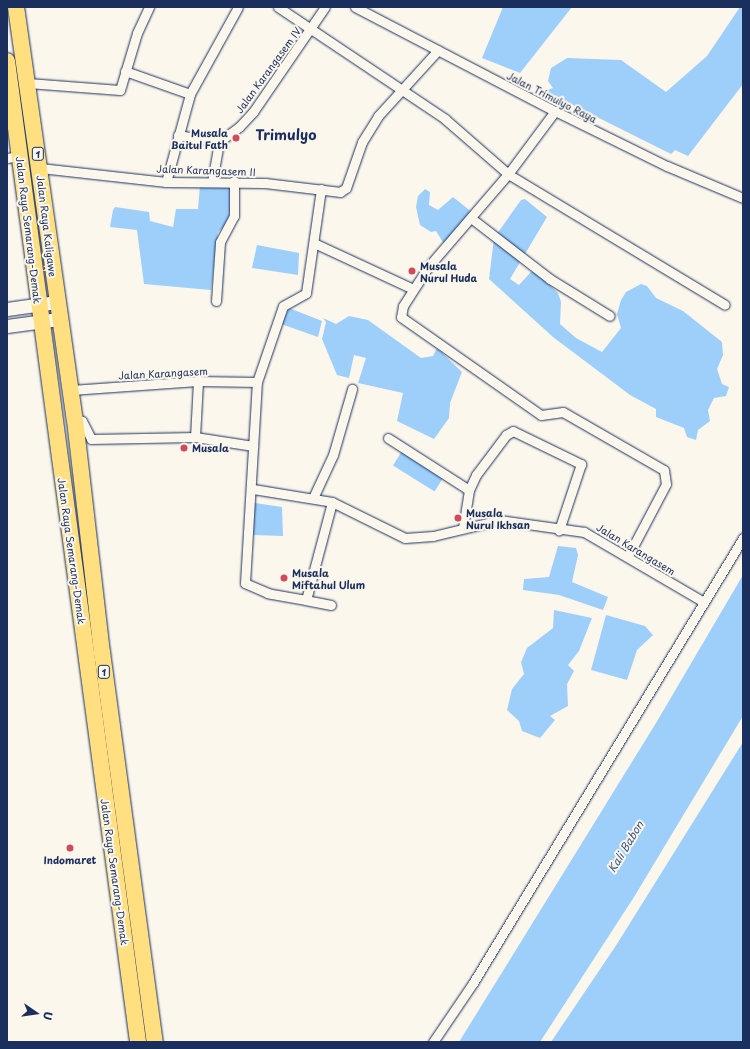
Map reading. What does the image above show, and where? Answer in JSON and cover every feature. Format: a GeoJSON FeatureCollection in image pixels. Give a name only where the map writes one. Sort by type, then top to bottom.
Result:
{"type":"FeatureCollection","features":[{"type":"Feature","properties":{"kind":"highway","name":"Jalan Raya Kaligawe"},"geometry":{"type":"LineString","coordinates":[[16,7],[40,168],[57,302]]}},
{"type":"Feature","properties":{"kind":"highway","name":"Jalan Raya Semarang-Demak"},"geometry":{"type":"LineString","coordinates":[[7,60],[14,157],[39,305],[138,1042]]}},
{"type":"Feature","properties":{"kind":"highway","name":"Jalan Raya Semarang-Demak"},"geometry":{"type":"LineString","coordinates":[[57,302],[75,420],[102,652],[155,1042]]}},
{"type":"Feature","properties":{"kind":"main road"},"geometry":{"type":"LineString","coordinates":[[9,310],[57,302]]}},
{"type":"Feature","properties":{"kind":"main road"},"geometry":{"type":"LineString","coordinates":[[12,326],[60,319]]}},
{"type":"Feature","properties":{"kind":"street"},"geometry":{"type":"LineString","coordinates":[[28,83],[117,92],[149,7]]}},
{"type":"Feature","properties":{"kind":"street"},"geometry":{"type":"LineString","coordinates":[[166,182],[190,94],[238,7]]}},
{"type":"Feature","properties":{"kind":"street"},"geometry":{"type":"LineString","coordinates":[[278,7],[403,89],[445,119],[508,174],[724,305]]}},
{"type":"Feature","properties":{"kind":"street","name":"Jalan Karangasem IV"},"geometry":{"type":"LineString","coordinates":[[219,142],[253,112],[325,7]]}},
{"type":"Feature","properties":{"kind":"street","name":"Jalan Trimulyo Raya"},"geometry":{"type":"LineString","coordinates":[[355,7],[555,111],[667,166],[743,198]]}},
{"type":"Feature","properties":{"kind":"street"},"geometry":{"type":"LineString","coordinates":[[403,89],[438,50]]}},
{"type":"Feature","properties":{"kind":"street"},"geometry":{"type":"LineString","coordinates":[[125,71],[190,94]]}},
{"type":"Feature","properties":{"kind":"street","name":"Jalan Karangasem II"},"geometry":{"type":"LineString","coordinates":[[40,168],[166,182],[234,181],[340,192],[346,188],[367,132],[403,89]]}},
{"type":"Feature","properties":{"kind":"street"},"geometry":{"type":"LineString","coordinates":[[555,111],[508,174],[413,289],[401,312],[405,321],[541,415],[563,412],[666,473],[666,484],[628,556]]}},
{"type":"Feature","properties":{"kind":"street"},"geometry":{"type":"LineString","coordinates":[[178,135],[219,142],[212,182]]}},
{"type":"Feature","properties":{"kind":"street"},"geometry":{"type":"LineString","coordinates":[[216,301],[220,242],[234,216],[234,181]]}},
{"type":"Feature","properties":{"kind":"street"},"geometry":{"type":"LineString","coordinates":[[321,189],[306,293],[282,306],[257,382],[253,446],[253,489],[245,583],[268,593],[331,605]]}},
{"type":"Feature","properties":{"kind":"street"},"geometry":{"type":"LineString","coordinates":[[471,218],[550,279],[610,316]]}},
{"type":"Feature","properties":{"kind":"street"},"geometry":{"type":"LineString","coordinates":[[314,243],[413,289]]}},
{"type":"Feature","properties":{"kind":"street"},"geometry":{"type":"LineString","coordinates":[[195,437],[198,381]]}},
{"type":"Feature","properties":{"kind":"street","name":"Jalan Karangasem"},"geometry":{"type":"LineString","coordinates":[[71,390],[198,381],[257,382]]}},
{"type":"Feature","properties":{"kind":"street"},"geometry":{"type":"LineString","coordinates":[[313,498],[333,455],[352,389]]}},
{"type":"Feature","properties":{"kind":"street"},"geometry":{"type":"LineString","coordinates":[[75,420],[82,421],[91,439],[195,437],[253,446]]}},
{"type":"Feature","properties":{"kind":"street"},"geometry":{"type":"LineString","coordinates":[[463,528],[469,490],[476,475],[510,431],[581,464],[559,530]]}},
{"type":"Feature","properties":{"kind":"street"},"geometry":{"type":"LineString","coordinates":[[388,438],[469,490]]}},
{"type":"Feature","properties":{"kind":"street","name":"Jalan Karangasem"},"geometry":{"type":"LineString","coordinates":[[253,489],[332,502],[405,538],[504,520],[559,530],[589,533],[704,602]]}},
{"type":"Feature","properties":{"kind":"street"},"geometry":{"type":"LineString","coordinates":[[306,600],[332,502]]}},
{"type":"Feature","properties":{"kind":"street"},"geometry":{"type":"LineString","coordinates":[[433,1042],[743,538]]}},
{"type":"Feature","properties":{"kind":"water"},"geometry":{"type":"Polygon","coordinates":[[[503,7],[572,7],[520,73],[482,58],[503,7]]]}},
{"type":"Feature","properties":{"kind":"water"},"geometry":{"type":"Polygon","coordinates":[[[740,7],[743,7],[743,84],[688,156],[675,150],[671,154],[545,91],[553,88],[548,81],[551,68],[567,58],[621,60],[666,92],[707,56],[740,7]]]}},
{"type":"Feature","properties":{"kind":"water"},"geometry":{"type":"Polygon","coordinates":[[[200,185],[229,187],[232,196],[228,223],[218,232],[211,290],[144,284],[137,230],[110,227],[113,210],[115,207],[149,212],[150,221],[173,227],[176,209],[198,209],[200,185]]]}},
{"type":"Feature","properties":{"kind":"water"},"geometry":{"type":"Polygon","coordinates":[[[425,189],[430,192],[429,205],[438,210],[453,197],[473,213],[444,244],[436,231],[431,232],[420,225],[416,207],[418,196],[425,189]]]}},
{"type":"Feature","properties":{"kind":"water"},"geometry":{"type":"Polygon","coordinates":[[[525,199],[547,217],[510,279],[519,285],[531,272],[537,273],[558,293],[561,302],[560,324],[576,338],[602,352],[621,328],[617,314],[621,300],[626,292],[641,284],[647,286],[656,298],[683,311],[722,342],[723,355],[717,369],[722,384],[729,387],[726,396],[714,398],[708,410],[710,421],[698,430],[696,440],[687,437],[684,428],[656,417],[656,409],[630,395],[553,337],[489,279],[494,238],[521,200],[525,199]]]}},
{"type":"Feature","properties":{"kind":"water"},"geometry":{"type":"Polygon","coordinates":[[[257,245],[299,253],[298,275],[252,268],[257,245]]]}},
{"type":"Feature","properties":{"kind":"water"},"geometry":{"type":"Polygon","coordinates":[[[289,308],[322,321],[318,337],[281,324],[289,308]]]}},
{"type":"Feature","properties":{"kind":"water"},"geometry":{"type":"Polygon","coordinates":[[[349,316],[368,320],[421,358],[433,356],[437,348],[462,372],[450,403],[449,418],[434,439],[397,421],[403,393],[358,383],[366,358],[354,355],[349,378],[337,375],[322,339],[326,322],[323,318],[336,324],[349,316]]]}},
{"type":"Feature","properties":{"kind":"water"},"geometry":{"type":"Polygon","coordinates":[[[402,451],[444,477],[435,491],[393,465],[402,451]]]}},
{"type":"Feature","properties":{"kind":"water"},"geometry":{"type":"Polygon","coordinates":[[[255,503],[282,507],[283,536],[250,535],[255,503]]]}},
{"type":"Feature","properties":{"kind":"water"},"geometry":{"type":"Polygon","coordinates":[[[558,546],[576,548],[578,555],[572,582],[608,597],[603,610],[559,595],[523,590],[524,579],[549,577],[558,546]]]}},
{"type":"Feature","properties":{"kind":"water","name":"Kali Babon"},"geometry":{"type":"Polygon","coordinates":[[[743,575],[743,716],[634,897],[540,1042],[459,1042],[656,723],[743,575]]]}},
{"type":"Feature","properties":{"kind":"water"},"geometry":{"type":"Polygon","coordinates":[[[554,610],[592,618],[579,651],[568,665],[574,671],[567,684],[568,706],[550,716],[555,720],[540,738],[522,731],[519,721],[507,710],[512,689],[524,674],[521,662],[527,648],[553,628],[554,610]]]}},
{"type":"Feature","properties":{"kind":"water"},"geometry":{"type":"Polygon","coordinates":[[[606,615],[645,626],[653,635],[637,650],[627,680],[591,670],[606,615]]]}},
{"type":"Feature","properties":{"kind":"water"},"geometry":{"type":"Polygon","coordinates":[[[743,742],[743,1042],[551,1042],[617,944],[743,742]]]}},
{"type":"Feature","properties":{"kind":"place","name":"Musala Baitul Fath"},"geometry":{"type":"Point","coordinates":[236,138]}},
{"type":"Feature","properties":{"kind":"place","name":"Musala Nurul Huda"},"geometry":{"type":"Point","coordinates":[412,271]}},
{"type":"Feature","properties":{"kind":"place","name":"Musala"},"geometry":{"type":"Point","coordinates":[184,448]}},
{"type":"Feature","properties":{"kind":"place","name":"Musala Nurul Ikhsan"},"geometry":{"type":"Point","coordinates":[458,518]}},
{"type":"Feature","properties":{"kind":"place","name":"Musala Miftahul Ulum"},"geometry":{"type":"Point","coordinates":[284,578]}},
{"type":"Feature","properties":{"kind":"place","name":"Indomaret"},"geometry":{"type":"Point","coordinates":[70,848]}},
{"type":"Feature","properties":{"kind":"district","name":"Trimulyo"},"geometry":{"type":"Point","coordinates":[286,135]}}]}
